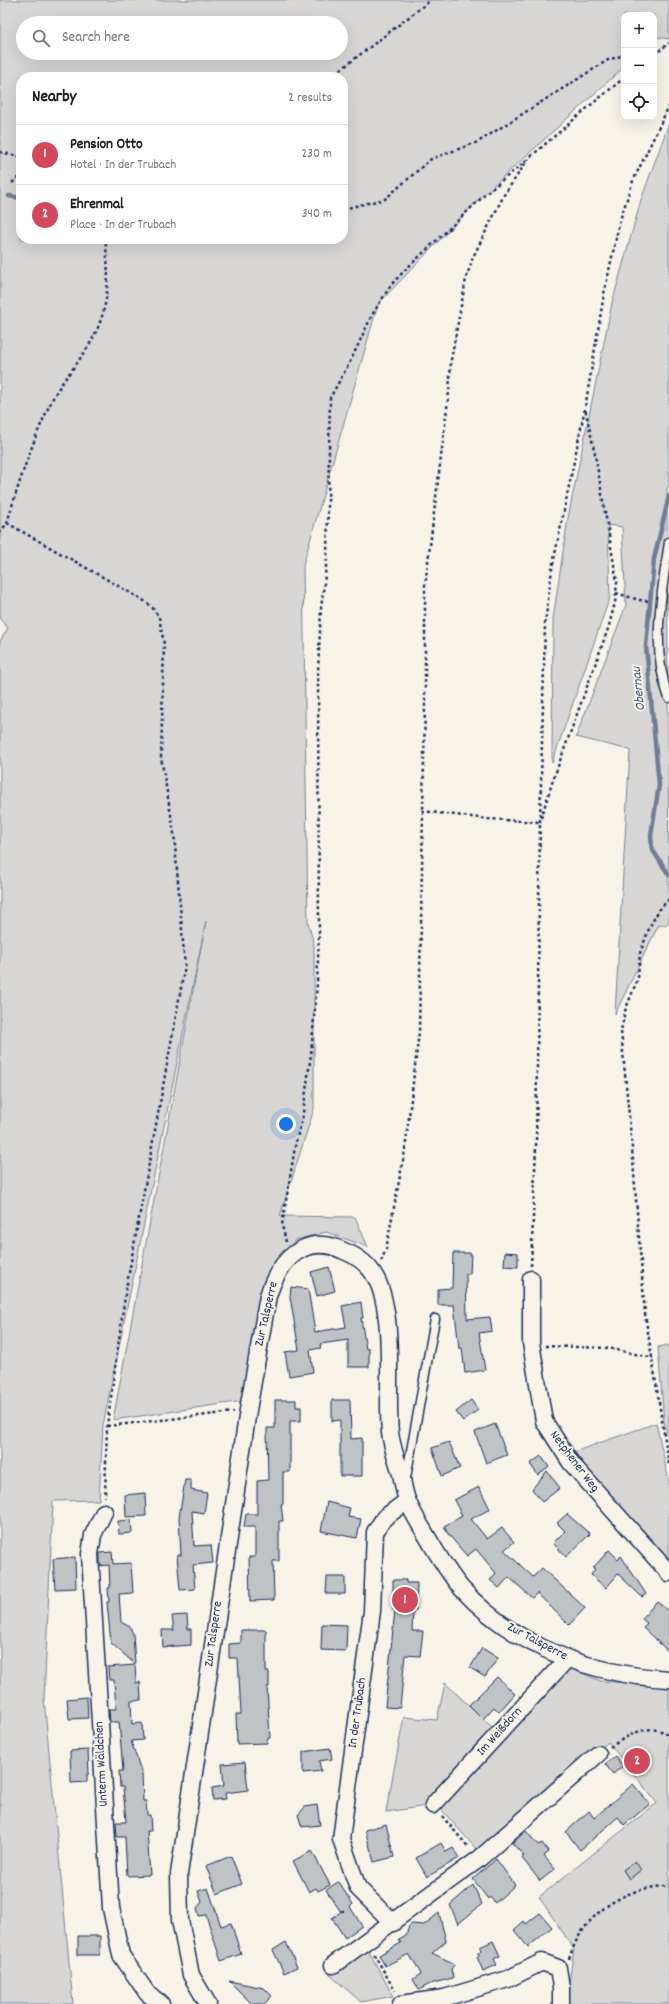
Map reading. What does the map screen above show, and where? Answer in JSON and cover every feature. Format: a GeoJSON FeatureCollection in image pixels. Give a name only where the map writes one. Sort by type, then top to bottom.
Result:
{"type":"FeatureCollection","features":[{"type":"Feature","properties":{"kind":"street","name":"Zur Talsperre"},"geometry":{"type":"LineString","coordinates":[[208,2004],[191,1975],[180,1920],[179,1874],[248,1410],[268,1296],[273,1281],[279,1270],[295,1253],[304,1247],[314,1245],[326,1245],[340,1249],[354,1255],[368,1267],[376,1278],[383,1297],[388,1334],[390,1434],[406,1494],[438,1555],[462,1589],[494,1618],[517,1633],[567,1659],[603,1670],[639,1678],[669,1679]]}},
{"type":"Feature","properties":{"kind":"street","name":"Netphener Weg"},"geometry":{"type":"LineString","coordinates":[[530,1279],[531,1345],[544,1421],[571,1463],[669,1573]]}},
{"type":"Feature","properties":{"kind":"street","name":"In der Trubach"},"geometry":{"type":"LineString","coordinates":[[393,1923],[358,1888],[341,1839],[372,1612],[375,1532],[384,1518],[406,1494]]}},
{"type":"Feature","properties":{"kind":"street","name":"Unterm Wäldchen"},"geometry":{"type":"LineString","coordinates":[[104,1512],[93,1535],[90,1554],[111,1908],[121,1955],[148,1993],[161,2004]]}},
{"type":"Feature","properties":{"kind":"street","name":"Im Weißdorn"},"geometry":{"type":"LineString","coordinates":[[433,1806],[567,1659]]}},
{"type":"Feature","properties":{"kind":"street"},"geometry":{"type":"LineString","coordinates":[[333,1965],[367,1942],[479,1859],[598,1754]]}},
{"type":"Feature","properties":{"kind":"street"},"geometry":{"type":"LineString","coordinates":[[402,2004],[444,1998],[508,1979],[542,1962],[558,1968],[561,1987],[561,2004]]}},
{"type":"Feature","properties":{"kind":"lane"},"geometry":{"type":"LineString","coordinates":[[669,542],[662,601],[659,648],[669,698]]}},
{"type":"Feature","properties":{"kind":"lane"},"geometry":{"type":"LineString","coordinates":[[406,1494],[435,1319]]}},
{"type":"Feature","properties":{"kind":"path"},"geometry":{"type":"LineString","coordinates":[[337,72],[431,0]]}},
{"type":"Feature","properties":{"kind":"path"},"geometry":{"type":"LineString","coordinates":[[657,52],[669,43]]}},
{"type":"Feature","properties":{"kind":"path"},"geometry":{"type":"LineString","coordinates":[[657,50],[661,49]]}},
{"type":"Feature","properties":{"kind":"path"},"geometry":{"type":"LineString","coordinates":[[348,208],[385,199],[431,159],[478,142],[608,60],[621,56]]}},
{"type":"Feature","properties":{"kind":"path"},"geometry":{"type":"LineString","coordinates":[[295,1253],[286,1242],[282,1225],[296,1141],[302,1120],[311,1054],[318,977],[318,670],[321,610],[327,558],[330,398],[351,360],[372,315],[391,285],[488,192],[621,80]]}},
{"type":"Feature","properties":{"kind":"path"},"geometry":{"type":"LineString","coordinates":[[530,1279],[536,1139],[540,822],[545,624],[552,569],[585,408],[604,294],[620,220],[633,181],[669,106]]}},
{"type":"Feature","properties":{"kind":"path"},"geometry":{"type":"LineString","coordinates":[[0,152],[16,156]]}},
{"type":"Feature","properties":{"kind":"path"},"geometry":{"type":"LineString","coordinates":[[376,1278],[386,1249],[405,1150],[419,1032],[425,703],[425,586],[449,392],[452,352],[466,279],[473,257],[504,195],[530,158]]}},
{"type":"Feature","properties":{"kind":"path"},"geometry":{"type":"LineString","coordinates":[[12,183],[16,179]]}},
{"type":"Feature","properties":{"kind":"path"},"geometry":{"type":"LineString","coordinates":[[0,534],[7,523],[34,444],[53,399],[90,345],[99,327],[109,286],[109,264],[106,244]]}},
{"type":"Feature","properties":{"kind":"path"},"geometry":{"type":"LineString","coordinates":[[540,822],[553,780],[608,629],[616,593],[617,582],[595,454],[585,408]]}},
{"type":"Feature","properties":{"kind":"path"},"geometry":{"type":"LineString","coordinates":[[7,523],[143,600],[152,607],[159,617],[164,644],[161,757],[174,833],[178,899],[185,966],[135,1234],[107,1426],[104,1512]]}},
{"type":"Feature","properties":{"kind":"path"},"geometry":{"type":"LineString","coordinates":[[616,593],[639,600]]}},
{"type":"Feature","properties":{"kind":"path"},"geometry":{"type":"LineString","coordinates":[[422,811],[488,819],[540,822]]}},
{"type":"Feature","properties":{"kind":"path"},"geometry":{"type":"LineString","coordinates":[[669,900],[659,910],[650,926],[640,954],[638,978],[625,1011],[620,1031],[634,1164],[645,1314],[669,1465]]}},
{"type":"Feature","properties":{"kind":"path"},"geometry":{"type":"LineString","coordinates":[[531,1345],[608,1348],[653,1358]]}},
{"type":"Feature","properties":{"kind":"path"},"geometry":{"type":"LineString","coordinates":[[107,1426],[220,1414]]}},
{"type":"Feature","properties":{"kind":"path"},"geometry":{"type":"LineString","coordinates":[[598,1754],[631,1735],[647,1728],[660,1730],[669,1735]]}},
{"type":"Feature","properties":{"kind":"path"},"geometry":{"type":"LineString","coordinates":[[433,1806],[479,1859]]}},
{"type":"Feature","properties":{"kind":"path"},"geometry":{"type":"LineString","coordinates":[[568,1961],[576,1941],[597,1913],[636,1890],[669,1886]]}},
{"type":"Feature","properties":{"kind":"path"},"geometry":{"type":"LineString","coordinates":[[367,1942],[402,2004]]}},
{"type":"Feature","properties":{"kind":"shaded area"},"geometry":{"type":"Polygon","coordinates":[[[0,0],[669,0],[669,39],[657,38],[657,12],[621,12],[621,70],[482,196],[378,304],[303,565],[308,923],[314,944],[314,1109],[280,1216],[355,1217],[368,1247],[326,1232],[295,1240],[279,1260],[262,1290],[243,1401],[113,1420],[206,921],[103,1425],[99,1500],[53,1501],[44,1699],[73,2004],[0,2004],[0,641],[8,628],[0,619],[0,0]]]}},
{"type":"Feature","properties":{"kind":"shaded area"},"geometry":{"type":"Polygon","coordinates":[[[669,123],[669,485],[667,488],[669,924],[658,926],[615,1014],[630,750],[576,737],[626,605],[622,527],[608,525],[610,597],[552,763],[553,619],[568,518],[612,303],[641,200],[669,123]]]}},
{"type":"Feature","properties":{"kind":"shaded area"},"geometry":{"type":"Polygon","coordinates":[[[669,1345],[669,1440],[664,1422],[658,1347],[669,1345]]]}},
{"type":"Feature","properties":{"kind":"shaded area"},"geometry":{"type":"Polygon","coordinates":[[[656,1423],[669,1481],[669,1558],[616,1505],[571,1453],[656,1423]]]}},
{"type":"Feature","properties":{"kind":"shaded area"},"geometry":{"type":"Polygon","coordinates":[[[565,1666],[601,1681],[669,1686],[669,2004],[566,2004],[574,1949],[539,1897],[657,1803],[608,1742],[480,1853],[439,1807],[565,1666]]]}},
{"type":"Feature","properties":{"kind":"shaded area"},"geometry":{"type":"Polygon","coordinates":[[[445,1683],[494,1729],[427,1806],[386,1812],[404,1717],[437,1720],[445,1683]]]}},
{"type":"Feature","properties":{"kind":"shaded area"},"geometry":{"type":"Polygon","coordinates":[[[367,1948],[393,1996],[361,2002],[329,1974],[367,1948]]]}},
{"type":"Feature","properties":{"kind":"building"},"geometry":{"type":"Polygon","coordinates":[[[505,1252],[518,1253],[518,1267],[504,1266],[505,1252]]]}},
{"type":"Feature","properties":{"kind":"building"},"geometry":{"type":"Polygon","coordinates":[[[453,1253],[471,1253],[470,1274],[466,1274],[467,1319],[490,1317],[492,1331],[479,1333],[485,1370],[465,1373],[462,1348],[459,1348],[454,1305],[438,1305],[438,1289],[452,1288],[453,1253]]]}},
{"type":"Feature","properties":{"kind":"building"},"geometry":{"type":"Polygon","coordinates":[[[329,1267],[335,1291],[317,1296],[311,1272],[329,1267]]]}},
{"type":"Feature","properties":{"kind":"building"},"geometry":{"type":"Polygon","coordinates":[[[291,1287],[308,1289],[315,1332],[346,1327],[342,1306],[361,1302],[363,1318],[361,1318],[366,1349],[369,1349],[369,1367],[348,1367],[348,1340],[320,1344],[321,1348],[310,1350],[313,1372],[289,1376],[285,1352],[299,1350],[290,1297],[291,1287]]]}},
{"type":"Feature","properties":{"kind":"building"},"geometry":{"type":"Polygon","coordinates":[[[275,1400],[296,1400],[296,1407],[301,1407],[301,1421],[290,1421],[290,1472],[283,1472],[283,1504],[281,1504],[283,1521],[279,1521],[279,1561],[273,1561],[274,1600],[250,1601],[249,1557],[255,1557],[255,1527],[244,1527],[246,1514],[257,1514],[257,1481],[268,1480],[267,1428],[275,1428],[275,1400]]]}},
{"type":"Feature","properties":{"kind":"building"},"geometry":{"type":"Polygon","coordinates":[[[332,1400],[350,1400],[351,1439],[362,1438],[362,1476],[340,1476],[340,1420],[332,1421],[332,1400]]]}},
{"type":"Feature","properties":{"kind":"building"},"geometry":{"type":"Polygon","coordinates":[[[471,1400],[478,1410],[463,1421],[456,1412],[471,1400]]]}},
{"type":"Feature","properties":{"kind":"building"},"geometry":{"type":"Polygon","coordinates":[[[495,1424],[507,1455],[486,1463],[475,1432],[495,1424]]]}},
{"type":"Feature","properties":{"kind":"building"},"geometry":{"type":"Polygon","coordinates":[[[449,1442],[460,1468],[442,1476],[432,1448],[449,1442]]]}},
{"type":"Feature","properties":{"kind":"building"},"geometry":{"type":"Polygon","coordinates":[[[541,1456],[549,1467],[538,1475],[530,1464],[541,1456]]]}},
{"type":"Feature","properties":{"kind":"building"},"geometry":{"type":"Polygon","coordinates":[[[547,1471],[560,1488],[542,1502],[532,1489],[547,1471]]]}},
{"type":"Feature","properties":{"kind":"building"},"geometry":{"type":"Polygon","coordinates":[[[185,1480],[191,1480],[191,1490],[207,1493],[204,1513],[192,1511],[194,1546],[211,1545],[213,1563],[193,1565],[195,1589],[180,1590],[177,1555],[181,1555],[179,1518],[185,1480]]]}},
{"type":"Feature","properties":{"kind":"building"},"geometry":{"type":"Polygon","coordinates":[[[479,1487],[490,1509],[471,1519],[487,1539],[502,1528],[514,1542],[504,1550],[533,1577],[542,1568],[585,1608],[569,1625],[537,1593],[532,1598],[509,1577],[499,1588],[490,1580],[496,1573],[476,1549],[467,1556],[448,1534],[444,1526],[462,1516],[454,1500],[479,1487]]]}},
{"type":"Feature","properties":{"kind":"building"},"geometry":{"type":"Polygon","coordinates":[[[145,1493],[146,1516],[126,1517],[125,1495],[145,1493]]]}},
{"type":"Feature","properties":{"kind":"building"},"geometry":{"type":"Polygon","coordinates":[[[327,1502],[350,1508],[348,1517],[361,1519],[357,1538],[321,1531],[327,1502]]]}},
{"type":"Feature","properties":{"kind":"building"},"geometry":{"type":"Polygon","coordinates":[[[567,1514],[590,1534],[566,1557],[553,1543],[565,1531],[557,1523],[567,1514]]]}},
{"type":"Feature","properties":{"kind":"building"},"geometry":{"type":"Polygon","coordinates":[[[131,1520],[132,1533],[119,1534],[118,1521],[131,1520]]]}},
{"type":"Feature","properties":{"kind":"building"},"geometry":{"type":"Polygon","coordinates":[[[609,1550],[618,1559],[621,1556],[646,1594],[642,1597],[618,1574],[606,1588],[591,1575],[595,1569],[593,1568],[609,1550]]]}},
{"type":"Feature","properties":{"kind":"building"},"geometry":{"type":"Polygon","coordinates":[[[112,1552],[113,1564],[131,1563],[133,1593],[119,1594],[121,1622],[130,1627],[133,1634],[135,1664],[111,1643],[107,1602],[109,1602],[108,1588],[110,1588],[109,1565],[100,1566],[100,1553],[112,1552]]]}},
{"type":"Feature","properties":{"kind":"building"},"geometry":{"type":"Polygon","coordinates":[[[75,1557],[76,1588],[55,1589],[53,1559],[75,1557]]]}},
{"type":"Feature","properties":{"kind":"building"},"geometry":{"type":"Polygon","coordinates":[[[327,1577],[345,1577],[345,1594],[326,1594],[327,1577]]]}},
{"type":"Feature","properties":{"kind":"building"},"geometry":{"type":"Polygon","coordinates":[[[393,1580],[406,1580],[406,1583],[417,1583],[416,1610],[413,1610],[412,1631],[423,1631],[420,1656],[405,1655],[400,1708],[385,1707],[395,1610],[393,1610],[393,1580]]]}},
{"type":"Feature","properties":{"kind":"building"},"geometry":{"type":"Polygon","coordinates":[[[657,1601],[669,1612],[669,1652],[643,1628],[647,1623],[642,1619],[657,1601]]]}},
{"type":"Feature","properties":{"kind":"building"},"geometry":{"type":"Polygon","coordinates":[[[187,1615],[188,1629],[191,1629],[191,1645],[163,1647],[162,1630],[174,1630],[172,1616],[187,1615]]]}},
{"type":"Feature","properties":{"kind":"building"},"geometry":{"type":"Polygon","coordinates":[[[322,1624],[347,1625],[346,1651],[321,1650],[322,1624]]]}},
{"type":"Feature","properties":{"kind":"building"},"geometry":{"type":"Polygon","coordinates":[[[241,1630],[266,1630],[266,1672],[269,1672],[269,1687],[267,1687],[270,1738],[267,1738],[267,1743],[237,1744],[236,1714],[241,1714],[238,1658],[229,1658],[229,1644],[241,1643],[241,1630]]]}},
{"type":"Feature","properties":{"kind":"building"},"geometry":{"type":"Polygon","coordinates":[[[482,1648],[498,1658],[485,1677],[470,1668],[482,1648]]]}},
{"type":"Feature","properties":{"kind":"building"},"geometry":{"type":"Polygon","coordinates":[[[135,1665],[136,1683],[140,1682],[141,1700],[131,1701],[132,1724],[142,1723],[143,1740],[131,1741],[142,1774],[143,1801],[146,1801],[147,1815],[150,1815],[151,1831],[147,1831],[150,1875],[127,1876],[125,1837],[117,1837],[116,1822],[126,1822],[123,1787],[120,1787],[119,1771],[123,1771],[119,1722],[110,1722],[109,1709],[116,1709],[114,1680],[109,1680],[108,1667],[135,1665]]]}},
{"type":"Feature","properties":{"kind":"building"},"geometry":{"type":"Polygon","coordinates":[[[497,1677],[515,1694],[499,1712],[494,1707],[483,1719],[469,1705],[497,1677]]]}},
{"type":"Feature","properties":{"kind":"building"},"geometry":{"type":"Polygon","coordinates":[[[87,1697],[88,1718],[69,1719],[67,1699],[87,1697]]]}},
{"type":"Feature","properties":{"kind":"building"},"geometry":{"type":"Polygon","coordinates":[[[330,1748],[332,1759],[319,1761],[321,1771],[303,1773],[303,1752],[330,1748]]]}},
{"type":"Feature","properties":{"kind":"building"},"geometry":{"type":"Polygon","coordinates":[[[88,1750],[89,1774],[87,1774],[87,1782],[71,1783],[70,1751],[88,1750]]]}},
{"type":"Feature","properties":{"kind":"building"},"geometry":{"type":"Polygon","coordinates":[[[615,1756],[623,1766],[613,1774],[605,1764],[615,1756]]]}},
{"type":"Feature","properties":{"kind":"building"},"geometry":{"type":"Polygon","coordinates":[[[245,1762],[248,1790],[225,1793],[226,1799],[213,1800],[212,1788],[224,1786],[222,1764],[245,1762]]]}},
{"type":"Feature","properties":{"kind":"building"},"geometry":{"type":"Polygon","coordinates":[[[633,1784],[650,1804],[624,1825],[618,1817],[580,1850],[566,1832],[589,1811],[594,1818],[633,1784]]]}},
{"type":"Feature","properties":{"kind":"building"},"geometry":{"type":"Polygon","coordinates":[[[317,1805],[320,1825],[302,1827],[298,1815],[305,1807],[317,1805]]]}},
{"type":"Feature","properties":{"kind":"building"},"geometry":{"type":"Polygon","coordinates":[[[386,1824],[394,1857],[374,1862],[365,1830],[386,1824]]]}},
{"type":"Feature","properties":{"kind":"building"},"geometry":{"type":"Polygon","coordinates":[[[526,1831],[538,1845],[542,1843],[549,1852],[544,1856],[555,1869],[540,1881],[522,1858],[524,1856],[512,1843],[526,1831]]]}},
{"type":"Feature","properties":{"kind":"building"},"geometry":{"type":"Polygon","coordinates":[[[441,1843],[446,1852],[453,1848],[459,1858],[427,1877],[416,1858],[441,1843]]]}},
{"type":"Feature","properties":{"kind":"building"},"geometry":{"type":"Polygon","coordinates":[[[312,1851],[330,1885],[318,1891],[316,1888],[309,1892],[293,1861],[312,1851]]]}},
{"type":"Feature","properties":{"kind":"building"},"geometry":{"type":"Polygon","coordinates":[[[231,1856],[242,1884],[217,1894],[206,1866],[231,1856]]]}},
{"type":"Feature","properties":{"kind":"building"},"geometry":{"type":"Polygon","coordinates":[[[496,1859],[515,1885],[495,1903],[490,1897],[488,1899],[473,1879],[496,1859]]]}},
{"type":"Feature","properties":{"kind":"building"},"geometry":{"type":"Polygon","coordinates":[[[635,1861],[641,1870],[629,1879],[623,1870],[635,1861]]]}},
{"type":"Feature","properties":{"kind":"building"},"geometry":{"type":"Polygon","coordinates":[[[338,1882],[353,1904],[350,1907],[362,1926],[345,1938],[332,1918],[344,1911],[341,1912],[326,1890],[338,1882]]]}},
{"type":"Feature","properties":{"kind":"building"},"geometry":{"type":"Polygon","coordinates":[[[473,1885],[482,1904],[458,1924],[450,1905],[473,1885]]]}},
{"type":"Feature","properties":{"kind":"building"},"geometry":{"type":"Polygon","coordinates":[[[208,1888],[221,1926],[231,1923],[241,1954],[221,1961],[206,1915],[199,1916],[197,1908],[202,1902],[198,1891],[208,1888]]]}},
{"type":"Feature","properties":{"kind":"building"},"geometry":{"type":"Polygon","coordinates":[[[439,1913],[446,1941],[432,1953],[455,1964],[451,1969],[453,1978],[430,1984],[419,1990],[413,1979],[421,1974],[409,1954],[385,1966],[379,1955],[401,1943],[399,1940],[406,1936],[409,1926],[412,1924],[424,1925],[439,1913]]]}},
{"type":"Feature","properties":{"kind":"building"},"geometry":{"type":"Polygon","coordinates":[[[540,1913],[552,1927],[528,1947],[514,1930],[524,1921],[526,1924],[540,1913]]]}},
{"type":"Feature","properties":{"kind":"building"},"geometry":{"type":"Polygon","coordinates":[[[78,1936],[100,1936],[100,1955],[78,1955],[78,1936]]]}},
{"type":"Feature","properties":{"kind":"building"},"geometry":{"type":"Polygon","coordinates":[[[493,1941],[500,1956],[494,1959],[497,1965],[483,1971],[477,1957],[479,1956],[478,1953],[481,1951],[480,1947],[493,1941]]]}},
{"type":"Feature","properties":{"kind":"building"},"geometry":{"type":"Polygon","coordinates":[[[286,1942],[297,1967],[284,1973],[273,1950],[286,1942]]]}},
{"type":"Feature","properties":{"kind":"building"},"geometry":{"type":"Polygon","coordinates":[[[229,1981],[264,1988],[272,1996],[264,2004],[252,2004],[229,1981]]]}},
{"type":"Feature","properties":{"kind":"waterway"},"geometry":{"type":"LineString","coordinates":[[9,196],[16,197]]}},
{"type":"Feature","properties":{"kind":"waterway","name":"Obernau"},"geometry":{"type":"LineString","coordinates":[[669,496],[654,559],[646,646],[659,785],[651,835],[652,849],[669,875]]}},
{"type":"Feature","properties":{"kind":"place","name":"Pension Otto"},"geometry":{"type":"Point","coordinates":[405,1600]}},
{"type":"Feature","properties":{"kind":"place","name":"Ehrenmal"},"geometry":{"type":"Point","coordinates":[637,1761]}}]}
